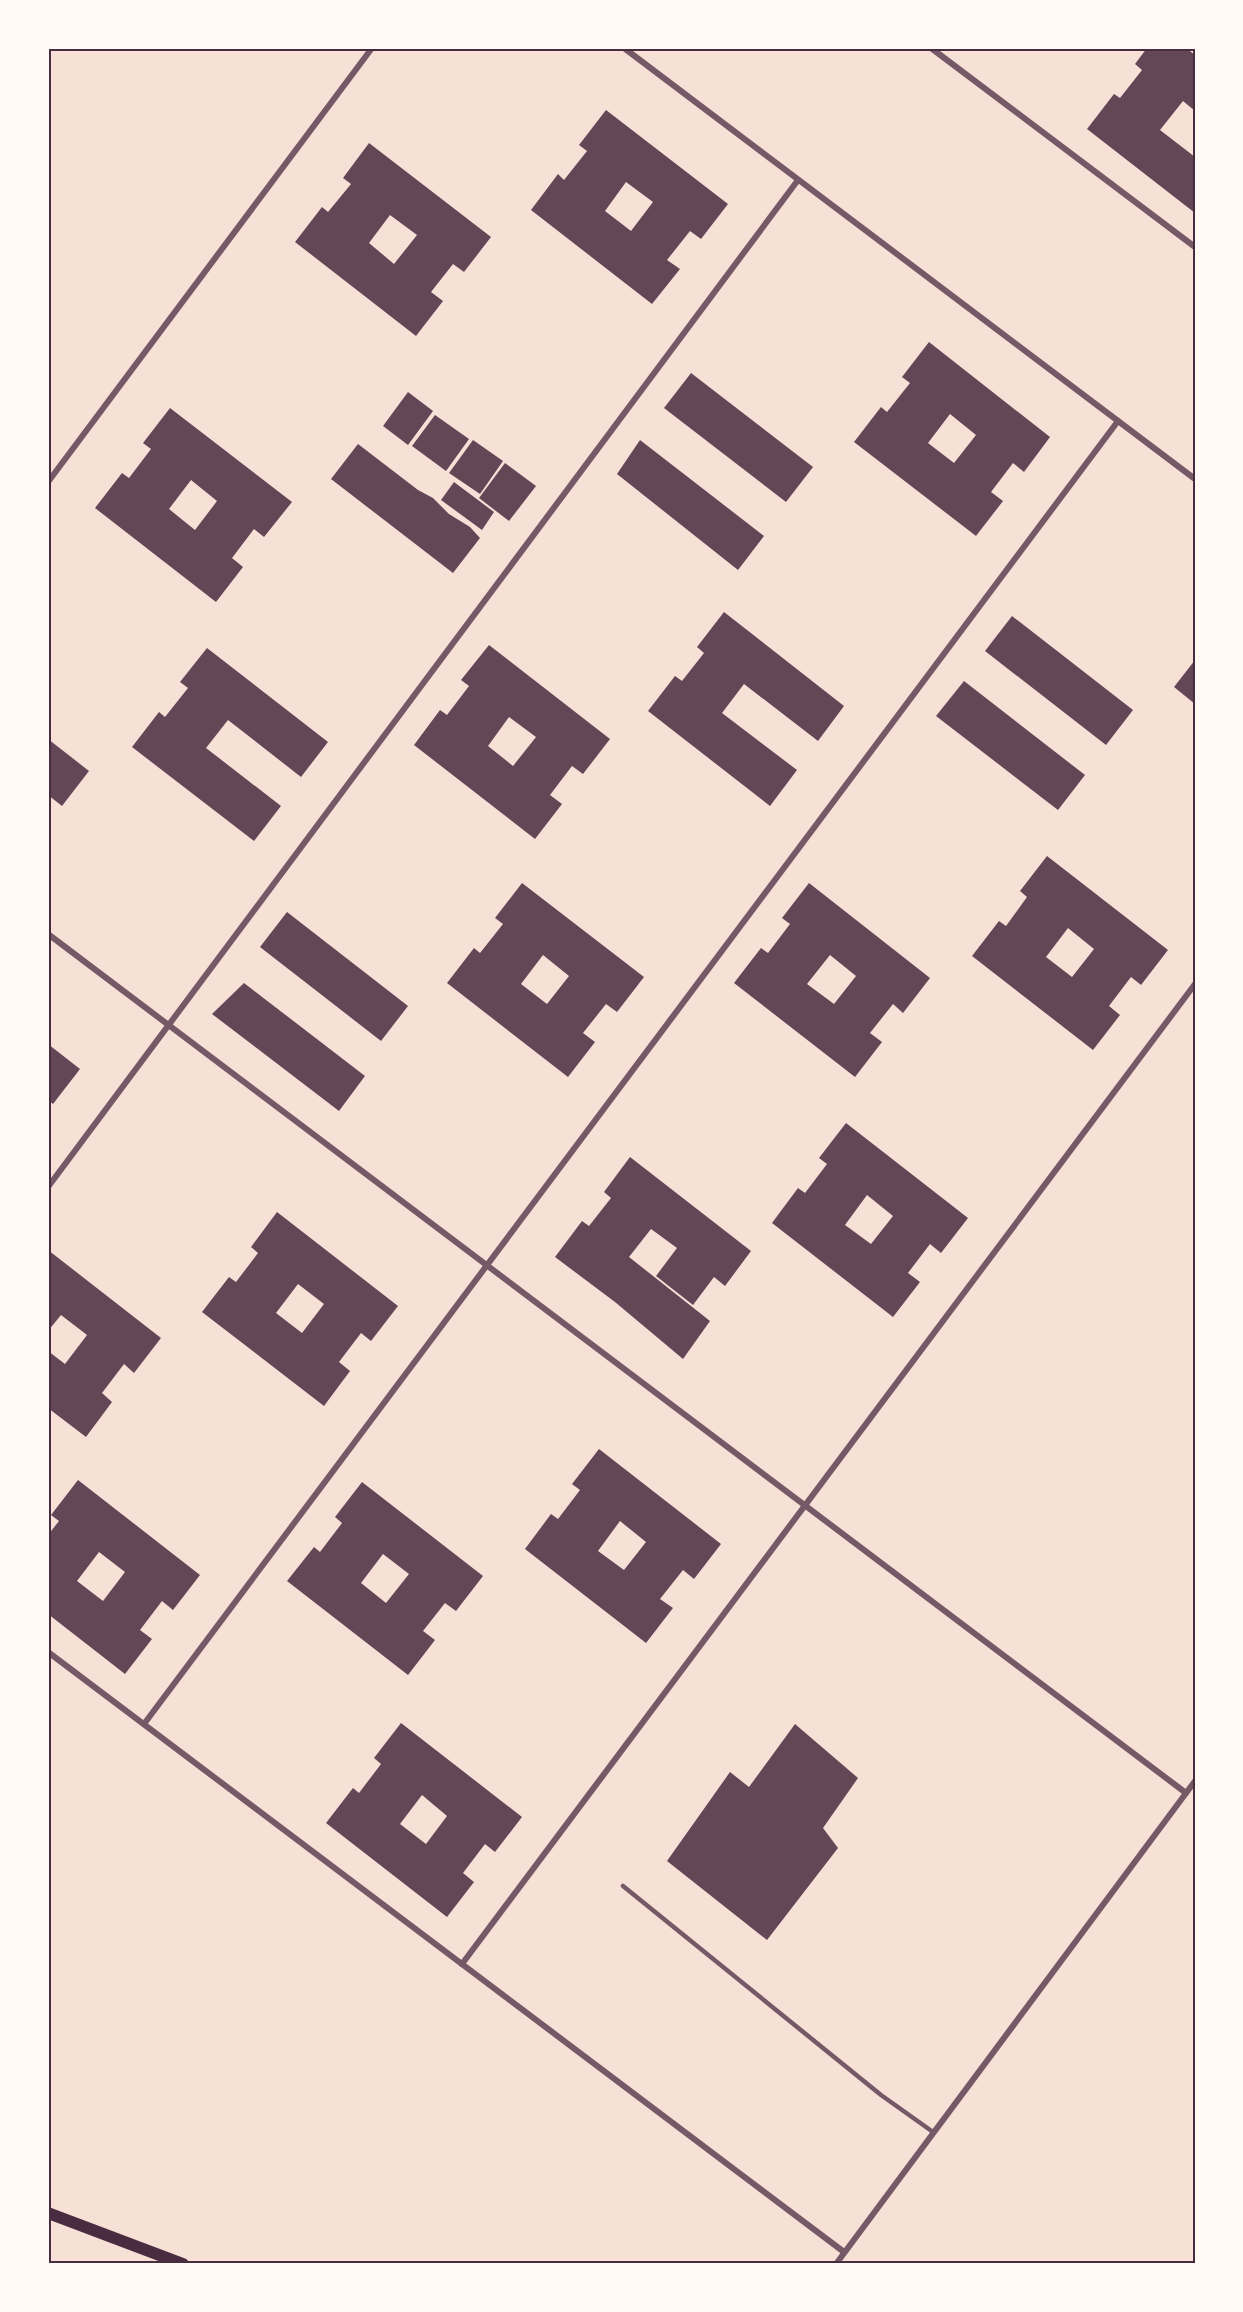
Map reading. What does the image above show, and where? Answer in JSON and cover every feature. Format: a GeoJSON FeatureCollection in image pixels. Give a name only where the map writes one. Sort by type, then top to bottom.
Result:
{"type":"FeatureCollection","features":[{"type":"Feature","properties":{"kind":"main road"},"geometry":{"type":"LineString","coordinates":[[48,2213],[183,2264]]}},
{"type":"Feature","properties":{"kind":"street"},"geometry":{"type":"LineString","coordinates":[[48,483],[372,48]]}},
{"type":"Feature","properties":{"kind":"street"},"geometry":{"type":"LineString","coordinates":[[624,48],[1195,479]]}},
{"type":"Feature","properties":{"kind":"street"},"geometry":{"type":"LineString","coordinates":[[931,48],[1195,247]]}},
{"type":"Feature","properties":{"kind":"street"},"geometry":{"type":"LineString","coordinates":[[48,1187],[798,180]]}},
{"type":"Feature","properties":{"kind":"street"},"geometry":{"type":"LineString","coordinates":[[144,1724],[1118,421]]}},
{"type":"Feature","properties":{"kind":"street"},"geometry":{"type":"LineString","coordinates":[[48,934],[1186,1793]]}},
{"type":"Feature","properties":{"kind":"street"},"geometry":{"type":"LineString","coordinates":[[462,1964],[1195,984]]}},
{"type":"Feature","properties":{"kind":"street"},"geometry":{"type":"LineString","coordinates":[[48,1652],[844,2252]]}},
{"type":"Feature","properties":{"kind":"street"},"geometry":{"type":"LineString","coordinates":[[836,2264],[1195,1781]]}},
{"type":"Feature","properties":{"kind":"lane"},"geometry":{"type":"LineString","coordinates":[[623,1886],[881,2095],[933,2132]]}},
{"type":"Feature","properties":{"kind":"building"},"geometry":{"type":"Polygon","coordinates":[[[1147,48],[1186,48],[1195,55],[1195,111],[1183,101],[1160,130],[1195,157],[1195,213],[1087,129],[1114,94],[1120,98],[1142,70],[1135,64],[1147,48]]]}},
{"type":"Feature","properties":{"kind":"building"},"geometry":{"type":"Polygon","coordinates":[[[606,110],[728,204],[701,239],[690,231],[667,260],[680,269],[652,304],[531,210],[558,174],[564,180],[587,151],[579,145],[606,110]],[[626,182],[605,211],[631,231],[653,202],[626,182]]]}},
{"type":"Feature","properties":{"kind":"building"},"geometry":{"type":"Polygon","coordinates":[[[369,143],[491,237],[464,272],[453,264],[431,292],[443,301],[416,336],[295,242],[322,207],[328,212],[351,184],[343,178],[369,143]],[[390,215],[369,243],[394,264],[417,235],[390,215]]]}},
{"type":"Feature","properties":{"kind":"building"},"geometry":{"type":"Polygon","coordinates":[[[929,342],[1050,437],[1024,472],[1013,463],[991,492],[1003,501],[976,536],[854,442],[881,407],[887,412],[910,383],[902,377],[929,342]],[[950,414],[928,443],[954,463],[976,435],[950,414]]]}},
{"type":"Feature","properties":{"kind":"building"},"geometry":{"type":"Polygon","coordinates":[[[691,373],[813,467],[786,502],[664,408],[691,373]]]}},
{"type":"Feature","properties":{"kind":"building"},"geometry":{"type":"Polygon","coordinates":[[[408,392],[433,411],[408,445],[383,426],[408,392]]]}},
{"type":"Feature","properties":{"kind":"building"},"geometry":{"type":"Polygon","coordinates":[[[170,408],[292,502],[264,537],[254,529],[232,558],[243,567],[216,602],[95,508],[122,473],[129,478],[151,449],[143,443],[170,408]],[[191,480],[169,509],[195,530],[217,501],[191,480]]]}},
{"type":"Feature","properties":{"kind":"building"},"geometry":{"type":"Polygon","coordinates":[[[435,415],[469,439],[446,471],[412,446],[435,415]]]}},
{"type":"Feature","properties":{"kind":"building"},"geometry":{"type":"Polygon","coordinates":[[[473,440],[503,461],[480,494],[449,473],[473,440]]]}},
{"type":"Feature","properties":{"kind":"building"},"geometry":{"type":"Polygon","coordinates":[[[640,440],[764,536],[738,570],[617,474],[640,440]]]}},
{"type":"Feature","properties":{"kind":"building"},"geometry":{"type":"Polygon","coordinates":[[[358,444],[418,490],[433,498],[449,514],[470,527],[480,538],[453,573],[331,479],[358,444]]]}},
{"type":"Feature","properties":{"kind":"building"},"geometry":{"type":"Polygon","coordinates":[[[505,463],[536,486],[509,521],[479,498],[505,463]]]}},
{"type":"Feature","properties":{"kind":"building"},"geometry":{"type":"Polygon","coordinates":[[[454,482],[494,512],[482,530],[441,500],[454,482]]]}},
{"type":"Feature","properties":{"kind":"building"},"geometry":{"type":"Polygon","coordinates":[[[724,612],[844,706],[818,741],[744,684],[722,713],[797,770],[770,806],[648,711],[675,676],[682,681],[704,653],[697,647],[724,612]]]}},
{"type":"Feature","properties":{"kind":"building"},"geometry":{"type":"Polygon","coordinates":[[[1012,616],[1133,710],[1106,745],[985,651],[1012,616]]]}},
{"type":"Feature","properties":{"kind":"building"},"geometry":{"type":"Polygon","coordinates":[[[489,645],[610,739],[583,774],[572,766],[550,795],[562,804],[535,839],[414,745],[440,710],[447,715],[469,686],[461,680],[489,645]],[[509,717],[488,746],[513,766],[536,737],[509,717]]]}},
{"type":"Feature","properties":{"kind":"building"},"geometry":{"type":"Polygon","coordinates":[[[207,648],[328,742],[301,777],[228,720],[206,748],[281,806],[254,841],[132,747],[159,712],[165,717],[188,688],[180,682],[207,648]]]}},
{"type":"Feature","properties":{"kind":"building"},"geometry":{"type":"Polygon","coordinates":[[[1195,660],[1195,704],[1174,687],[1195,660]]]}},
{"type":"Feature","properties":{"kind":"building"},"geometry":{"type":"Polygon","coordinates":[[[964,681],[1085,775],[1058,810],[936,716],[964,681]]]}},
{"type":"Feature","properties":{"kind":"building"},"geometry":{"type":"Polygon","coordinates":[[[48,739],[89,771],[62,806],[48,795],[48,739]]]}},
{"type":"Feature","properties":{"kind":"building"},"geometry":{"type":"Polygon","coordinates":[[[1047,856],[1168,950],[1141,985],[1131,977],[1109,1006],[1120,1015],[1093,1050],[972,956],[999,921],[1006,926],[1027,897],[1020,891],[1047,856]],[[1068,928],[1046,957],[1072,977],[1094,949],[1068,928]]]}},
{"type":"Feature","properties":{"kind":"building"},"geometry":{"type":"Polygon","coordinates":[[[522,883],[644,977],[617,1012],[606,1004],[583,1033],[595,1042],[568,1077],[447,983],[474,948],[480,953],[503,924],[495,918],[522,883]],[[543,955],[521,984],[547,1004],[569,976],[543,955]]]}},
{"type":"Feature","properties":{"kind":"building"},"geometry":{"type":"Polygon","coordinates":[[[809,883],[930,978],[903,1013],[893,1004],[870,1033],[882,1042],[855,1077],[734,983],[761,948],[768,953],[790,924],[782,918],[809,883]],[[830,955],[807,984],[834,1004],[856,976],[830,955]]]}},
{"type":"Feature","properties":{"kind":"building"},"geometry":{"type":"Polygon","coordinates":[[[287,912],[408,1006],[381,1041],[260,947],[287,912]]]}},
{"type":"Feature","properties":{"kind":"building"},"geometry":{"type":"Polygon","coordinates":[[[244,983],[365,1076],[339,1111],[212,1014],[244,983]]]}},
{"type":"Feature","properties":{"kind":"building"},"geometry":{"type":"Polygon","coordinates":[[[48,1044],[80,1069],[53,1104],[48,1100],[48,1044]]]}},
{"type":"Feature","properties":{"kind":"building"},"geometry":{"type":"Polygon","coordinates":[[[846,1123],[968,1218],[941,1253],[930,1244],[908,1273],[920,1282],[893,1317],[772,1223],[798,1188],[805,1193],[827,1164],[819,1158],[846,1123]],[[867,1195],[845,1225],[871,1244],[893,1216],[867,1195]]]}},
{"type":"Feature","properties":{"kind":"building"},"geometry":{"type":"Polygon","coordinates":[[[630,1157],[751,1251],[725,1286],[714,1277],[693,1305],[656,1276],[677,1248],[651,1229],[629,1257],[710,1321],[683,1359],[615,1302],[555,1257],[582,1221],[589,1226],[611,1198],[604,1192],[630,1157]]]}},
{"type":"Feature","properties":{"kind":"building"},"geometry":{"type":"Polygon","coordinates":[[[277,1212],[398,1306],[371,1341],[361,1333],[339,1362],[350,1371],[324,1406],[202,1312],[229,1277],[236,1282],[258,1253],[251,1247],[277,1212]],[[298,1284],[276,1313],[302,1333],[324,1304],[298,1284]]]}},
{"type":"Feature","properties":{"kind":"building"},"geometry":{"type":"Polygon","coordinates":[[[48,1250],[161,1338],[134,1373],[124,1364],[102,1393],[112,1402],[86,1437],[48,1408],[48,1351],[65,1364],[87,1335],[61,1315],[48,1331],[48,1250]]]}},
{"type":"Feature","properties":{"kind":"building"},"geometry":{"type":"Polygon","coordinates":[[[599,1449],[721,1544],[694,1579],[683,1570],[660,1599],[673,1608],[646,1643],[525,1549],[551,1514],[558,1519],[580,1490],[572,1484],[599,1449]],[[620,1521],[598,1551],[624,1570],[646,1542],[620,1521]]]}},
{"type":"Feature","properties":{"kind":"building"},"geometry":{"type":"Polygon","coordinates":[[[78,1480],[200,1575],[173,1610],[162,1601],[140,1630],[152,1639],[125,1674],[48,1614],[48,1535],[59,1521],[51,1515],[78,1480]],[[99,1552],[77,1581],[103,1601],[125,1572],[99,1552]]]}},
{"type":"Feature","properties":{"kind":"building"},"geometry":{"type":"Polygon","coordinates":[[[362,1482],[483,1576],[456,1611],[445,1603],[423,1631],[435,1640],[408,1675],[287,1581],[314,1547],[320,1552],[342,1523],[335,1517],[362,1482]],[[383,1554],[361,1583],[386,1603],[409,1574],[383,1554]]]}},
{"type":"Feature","properties":{"kind":"building"},"geometry":{"type":"Polygon","coordinates":[[[401,1723],[522,1817],[495,1852],[485,1844],[463,1873],[474,1882],[447,1917],[326,1823],[353,1788],[359,1793],[381,1764],[374,1758],[401,1723]],[[422,1795],[400,1824],[426,1844],[447,1816],[422,1795]]]}},
{"type":"Feature","properties":{"kind":"building"},"geometry":{"type":"Polygon","coordinates":[[[795,1724],[858,1778],[823,1828],[838,1848],[767,1940],[667,1861],[730,1772],[749,1787],[795,1724]]]}}]}
